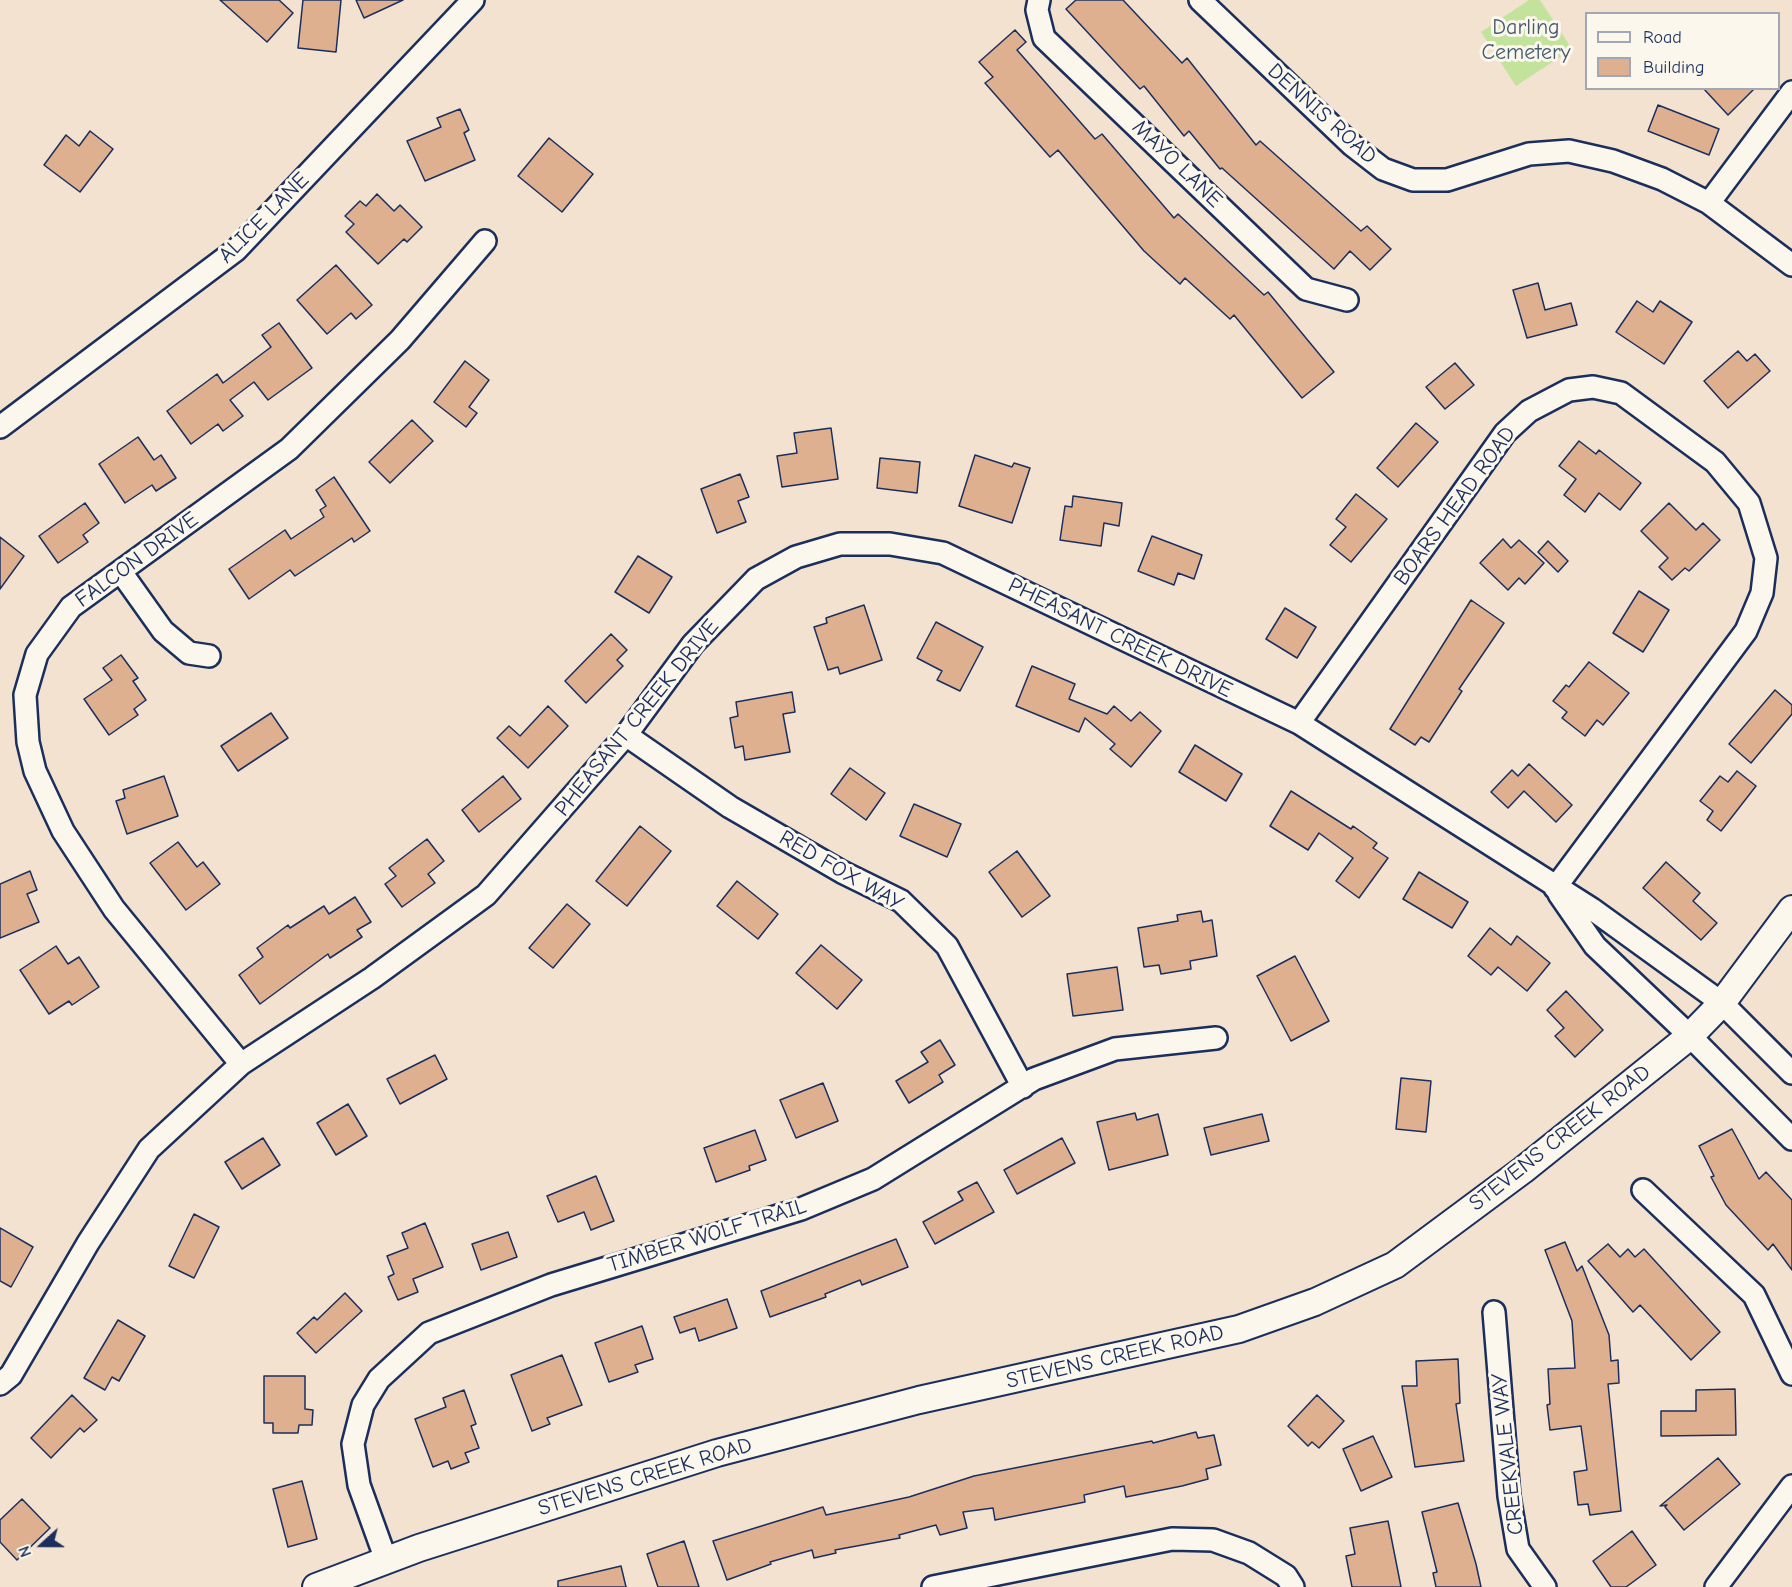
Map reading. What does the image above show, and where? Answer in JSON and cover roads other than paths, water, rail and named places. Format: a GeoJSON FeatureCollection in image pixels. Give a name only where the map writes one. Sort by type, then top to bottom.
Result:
{"type":"FeatureCollection","features":[{"type":"Feature","properties":{"kind":"street","name":"ALICE LANE"},"geometry":{"type":"LineString","coordinates":[[0,428],[236,250],[473,0]]}},
{"type":"Feature","properties":{"kind":"street","name":"MAYO LANE"},"geometry":{"type":"LineString","coordinates":[[1039,0],[1037,10],[1044,38],[1306,288],[1347,300]]}},
{"type":"Feature","properties":{"kind":"street","name":"DENNIS ROAD"},"geometry":{"type":"LineString","coordinates":[[1200,0],[1352,145],[1383,170],[1413,180],[1447,180],[1529,154],[1569,151],[1612,161],[1662,179],[1710,203],[1792,265]]}},
{"type":"Feature","properties":{"kind":"street"},"geometry":{"type":"LineString","coordinates":[[1710,203],[1792,92]]}},
{"type":"Feature","properties":{"kind":"street","name":"FALCON DRIVE"},"geometry":{"type":"LineString","coordinates":[[241,1064],[114,909],[63,831],[35,771],[28,742],[25,695],[37,654],[71,607],[289,449],[400,340],[485,241]]}},
{"type":"Feature","properties":{"kind":"street","name":"BOARS HEAD ROAD"},"geometry":{"type":"LineString","coordinates":[[1299,723],[1504,433],[1529,411],[1569,390],[1593,387],[1621,393],[1715,462],[1749,503],[1766,558],[1762,593],[1746,631],[1556,888]]}},
{"type":"Feature","properties":{"kind":"street","name":"PHEASANT CREEK DRIVE"},"geometry":{"type":"LineString","coordinates":[[0,1384],[11,1375],[87,1243],[149,1149],[241,1064],[372,978],[486,895],[626,735],[693,644],[756,579],[796,557],[840,544],[880,544],[943,553],[1299,723],[1592,909],[1722,1003],[1792,1073]]}},
{"type":"Feature","properties":{"kind":"street"},"geometry":{"type":"LineString","coordinates":[[121,572],[163,631],[189,653],[209,656]]}},
{"type":"Feature","properties":{"kind":"street","name":"RED FOX WAY"},"geometry":{"type":"LineString","coordinates":[[626,735],[730,807],[842,872],[901,901],[947,946],[1023,1087]]}},
{"type":"Feature","properties":{"kind":"street","name":"PHEASANT CREEK DRIVE"},"geometry":{"type":"LineString","coordinates":[[1556,888],[1595,946],[1690,1036],[1792,1139]]}},
{"type":"Feature","properties":{"kind":"street","name":"STEVENS CREEK ROAD"},"geometry":{"type":"LineString","coordinates":[[316,1587],[386,1560],[717,1453],[918,1400],[1239,1329],[1315,1302],[1395,1265],[1522,1170],[1690,1036],[1722,1003],[1792,909]]}},
{"type":"Feature","properties":{"kind":"street"},"geometry":{"type":"LineString","coordinates":[[1623,972],[1645,947]]}},
{"type":"Feature","properties":{"kind":"street","name":"TIMBER WOLF TRAIL"},"geometry":{"type":"LineString","coordinates":[[386,1560],[358,1485],[353,1444],[363,1405],[379,1379],[429,1333],[551,1285],[801,1209],[873,1179],[1034,1079],[1115,1049],[1216,1038]]}},
{"type":"Feature","properties":{"kind":"street"},"geometry":{"type":"LineString","coordinates":[[1643,1190],[1754,1295],[1792,1374]]}},
{"type":"Feature","properties":{"kind":"street","name":"CREEKVALE WAY"},"geometry":{"type":"LineString","coordinates":[[1494,1312],[1509,1496],[1518,1549],[1545,1587]]}},
{"type":"Feature","properties":{"kind":"street"},"geometry":{"type":"LineString","coordinates":[[1716,1587],[1792,1486]]}},
{"type":"Feature","properties":{"kind":"street"},"geometry":{"type":"LineString","coordinates":[[933,1587],[1172,1539],[1213,1540],[1249,1553],[1286,1576],[1293,1587]]}},
{"type":"Feature","properties":{"kind":"park label","name":"Darling Cemetery"},"geometry":{"type":"Point","coordinates":[1526,40]}}]}
